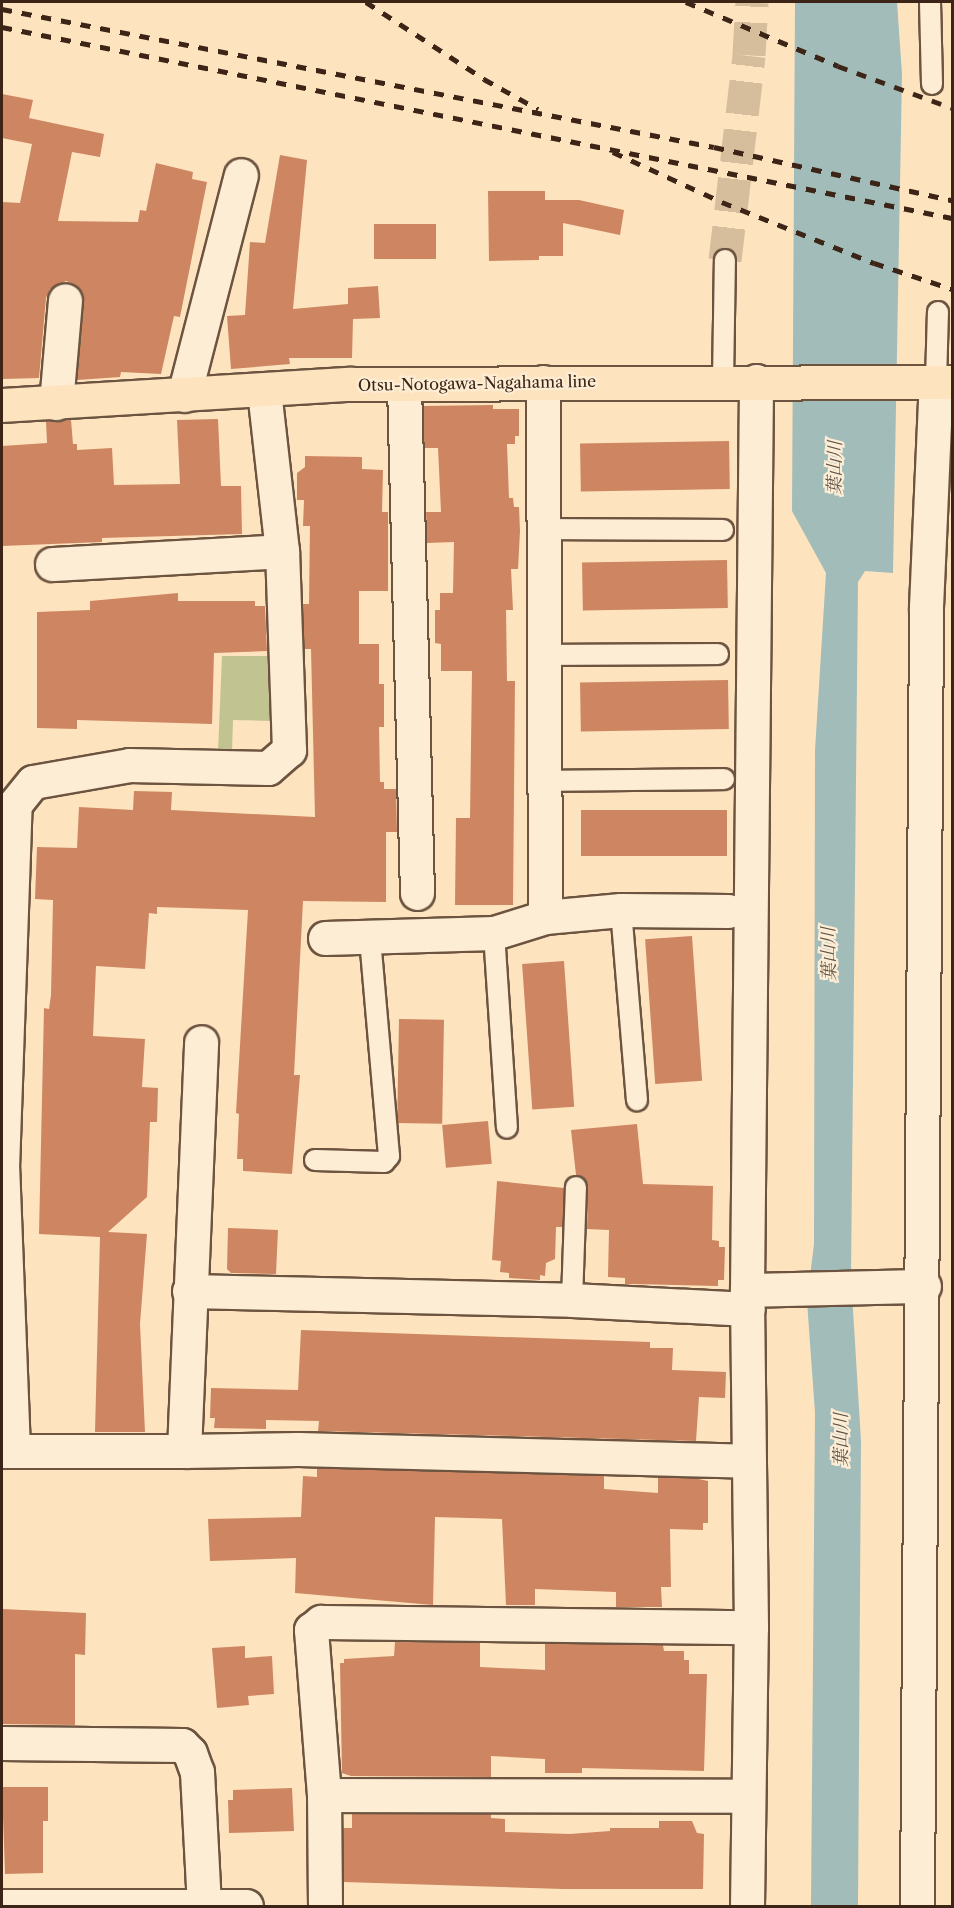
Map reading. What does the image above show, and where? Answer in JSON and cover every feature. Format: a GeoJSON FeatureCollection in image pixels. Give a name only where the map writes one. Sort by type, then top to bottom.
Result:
{"type":"FeatureCollection","features":[{"type":"Feature","properties":{"kind":"main road","name":"Otsu-Notogawa-Nagahama line"},"geometry":{"type":"LineString","coordinates":[[2,405],[404,384],[934,382]]}},
{"type":"Feature","properties":{"kind":"street"},"geometry":{"type":"LineString","coordinates":[[184,395],[241,175]]}},
{"type":"Feature","properties":{"kind":"street"},"geometry":{"type":"LineString","coordinates":[[56,403],[65,300]]}},
{"type":"Feature","properties":{"kind":"street"},"geometry":{"type":"LineString","coordinates":[[747,1906],[751,1627],[748,1300],[764,381]]}},
{"type":"Feature","properties":{"kind":"street"},"geometry":{"type":"LineString","coordinates":[[543,382],[544,917]]}},
{"type":"Feature","properties":{"kind":"street"},"geometry":{"type":"LineString","coordinates":[[917,1906],[924,1286],[926,607],[934,382]]}},
{"type":"Feature","properties":{"kind":"street"},"geometry":{"type":"LineString","coordinates":[[404,384],[417,893]]}},
{"type":"Feature","properties":{"kind":"street"},"geometry":{"type":"LineString","coordinates":[[264,390],[282,551],[289,750],[268,768],[129,765],[33,782],[15,804],[5,910],[2,1168],[7,1450],[298,1449],[749,1461]]}},
{"type":"Feature","properties":{"kind":"street"},"geometry":{"type":"LineString","coordinates":[[52,564],[282,551]]}},
{"type":"Feature","properties":{"kind":"street"},"geometry":{"type":"LineString","coordinates":[[325,938],[494,933],[544,917],[621,910],[728,911]]}},
{"type":"Feature","properties":{"kind":"street"},"geometry":{"type":"LineString","coordinates":[[184,1451],[201,1042]]}},
{"type":"Feature","properties":{"kind":"street"},"geometry":{"type":"LineString","coordinates":[[189,1292],[572,1300],[748,1300],[924,1286]]}},
{"type":"Feature","properties":{"kind":"street"},"geometry":{"type":"LineString","coordinates":[[325,1906],[324,1795],[311,1630],[321,1622],[751,1627]]}},
{"type":"Feature","properties":{"kind":"street"},"geometry":{"type":"LineString","coordinates":[[2,1743],[182,1745],[190,1753],[197,1772],[204,1906]]}},
{"type":"Feature","properties":{"kind":"street"},"geometry":{"type":"LineString","coordinates":[[324,1795],[748,1796]]}},
{"type":"Feature","properties":{"kind":"street"},"geometry":{"type":"LineString","coordinates":[[2,1906],[246,1906]]}},
{"type":"Feature","properties":{"kind":"lane"},"geometry":{"type":"LineString","coordinates":[[930,2],[932,84]]}},
{"type":"Feature","properties":{"kind":"lane"},"geometry":{"type":"LineString","coordinates":[[723,382],[725,260]]}},
{"type":"Feature","properties":{"kind":"lane"},"geometry":{"type":"LineString","coordinates":[[934,382],[938,312]]}},
{"type":"Feature","properties":{"kind":"lane"},"geometry":{"type":"LineString","coordinates":[[544,529],[723,530]]}},
{"type":"Feature","properties":{"kind":"lane"},"geometry":{"type":"LineString","coordinates":[[543,655],[718,654]]}},
{"type":"Feature","properties":{"kind":"lane"},"geometry":{"type":"LineString","coordinates":[[542,781],[724,779]]}},
{"type":"Feature","properties":{"kind":"lane"},"geometry":{"type":"LineString","coordinates":[[621,910],[637,1100]]}},
{"type":"Feature","properties":{"kind":"lane"},"geometry":{"type":"LineString","coordinates":[[494,933],[507,1128]]}},
{"type":"Feature","properties":{"kind":"lane"},"geometry":{"type":"LineString","coordinates":[[315,1160],[384,1162],[389,1156],[370,937]]}},
{"type":"Feature","properties":{"kind":"lane"},"geometry":{"type":"LineString","coordinates":[[572,1300],[576,1187]]}},
{"type":"Feature","properties":{"kind":"green space"},"geometry":{"type":"Polygon","coordinates":[[[222,656],[277,656],[274,721],[233,720],[232,752],[218,752],[222,656]]]}},
{"type":"Feature","properties":{"kind":"water","name":"葉山川"},"geometry":{"type":"Polygon","coordinates":[[[795,2],[897,2],[902,74],[893,573],[865,571],[858,582],[851,1277],[861,1441],[858,1906],[811,1906],[815,1413],[807,1301],[814,1244],[815,750],[826,573],[792,511],[795,2]]]}},
{"type":"Feature","properties":{"kind":"building"},"geometry":{"type":"Polygon","coordinates":[[[2,94],[33,100],[29,118],[104,134],[100,157],[72,152],[58,221],[138,222],[140,210],[146,211],[156,163],[193,172],[192,179],[207,182],[180,317],[174,316],[161,374],[121,372],[120,377],[77,380],[84,301],[76,285],[66,281],[50,289],[46,298],[39,378],[2,379],[2,202],[20,203],[32,144],[2,138],[2,94]]]}},
{"type":"Feature","properties":{"kind":"building"},"geometry":{"type":"Polygon","coordinates":[[[280,155],[307,160],[293,309],[348,304],[348,288],[378,286],[380,318],[353,319],[352,358],[289,358],[290,364],[231,369],[227,316],[245,315],[250,242],[265,243],[280,155]]]}},
{"type":"Feature","properties":{"kind":"building"},"geometry":{"type":"Polygon","coordinates":[[[488,191],[545,191],[545,200],[579,200],[624,210],[620,235],[563,223],[563,256],[539,256],[539,260],[489,261],[488,191]]]}},
{"type":"Feature","properties":{"kind":"building"},"geometry":{"type":"Polygon","coordinates":[[[374,224],[436,224],[436,259],[374,259],[374,224]]]}},
{"type":"Feature","properties":{"kind":"building"},"geometry":{"type":"Polygon","coordinates":[[[493,405],[493,409],[519,409],[519,436],[515,436],[515,444],[507,444],[509,498],[513,498],[514,507],[519,507],[520,531],[518,569],[511,569],[513,610],[506,610],[507,681],[515,681],[513,905],[455,905],[456,818],[470,818],[472,671],[441,671],[441,644],[435,643],[435,610],[440,610],[440,593],[453,593],[454,542],[427,543],[426,512],[441,512],[438,448],[424,448],[423,406],[493,405]]]}},
{"type":"Feature","properties":{"kind":"building"},"geometry":{"type":"Polygon","coordinates":[[[218,419],[221,486],[241,486],[242,534],[102,538],[102,542],[2,546],[2,446],[47,443],[46,421],[71,420],[73,444],[77,444],[77,450],[112,448],[114,485],[180,484],[177,420],[218,419]]]}},
{"type":"Feature","properties":{"kind":"building"},"geometry":{"type":"Polygon","coordinates":[[[729,441],[730,489],[581,492],[580,444],[729,441]]]}},
{"type":"Feature","properties":{"kind":"building"},"geometry":{"type":"Polygon","coordinates":[[[305,456],[362,457],[362,469],[383,470],[382,512],[388,512],[388,591],[359,591],[359,644],[379,644],[379,684],[384,684],[384,727],[379,727],[380,782],[384,782],[384,789],[396,789],[397,832],[386,832],[386,902],[303,901],[294,1075],[300,1075],[292,1174],[243,1171],[243,1159],[237,1159],[239,1114],[236,1113],[248,910],[157,907],[157,914],[149,913],[145,969],[96,966],[93,1036],[145,1039],[142,1087],[158,1088],[157,1122],[150,1122],[147,1197],[108,1232],[147,1234],[140,1324],[145,1432],[95,1432],[100,1237],[39,1234],[44,1008],[49,1009],[51,995],[53,900],[35,899],[37,847],[77,848],[79,807],[133,810],[134,791],[172,792],[171,810],[315,817],[311,649],[304,649],[303,604],[309,604],[310,526],[303,526],[304,500],[297,500],[297,473],[305,467],[305,456]]]}},
{"type":"Feature","properties":{"kind":"building"},"geometry":{"type":"Polygon","coordinates":[[[727,560],[728,608],[583,611],[582,563],[727,560]]]}},
{"type":"Feature","properties":{"kind":"building"},"geometry":{"type":"Polygon","coordinates":[[[178,593],[178,601],[255,601],[255,606],[265,606],[267,651],[214,653],[212,724],[77,720],[77,729],[37,728],[37,612],[90,610],[90,601],[178,593]]]}},
{"type":"Feature","properties":{"kind":"building"},"geometry":{"type":"Polygon","coordinates":[[[728,680],[729,729],[581,732],[580,683],[728,680]]]}},
{"type":"Feature","properties":{"kind":"building"},"geometry":{"type":"Polygon","coordinates":[[[581,810],[727,810],[727,856],[581,856],[581,810]]]}},
{"type":"Feature","properties":{"kind":"building"},"geometry":{"type":"Polygon","coordinates":[[[692,936],[702,1081],[655,1084],[645,939],[692,936]]]}},
{"type":"Feature","properties":{"kind":"building"},"geometry":{"type":"Polygon","coordinates":[[[564,961],[574,1107],[532,1110],[522,964],[564,961]]]}},
{"type":"Feature","properties":{"kind":"building"},"geometry":{"type":"Polygon","coordinates":[[[399,1019],[444,1020],[442,1124],[397,1123],[399,1019]]]}},
{"type":"Feature","properties":{"kind":"building"},"geometry":{"type":"Polygon","coordinates":[[[488,1121],[492,1164],[446,1168],[442,1125],[488,1121]]]}},
{"type":"Feature","properties":{"kind":"building"},"geometry":{"type":"Polygon","coordinates":[[[637,1124],[643,1184],[713,1186],[712,1240],[719,1241],[719,1247],[725,1247],[724,1280],[718,1280],[718,1286],[625,1284],[625,1278],[608,1277],[609,1230],[587,1229],[588,1187],[583,1177],[576,1175],[571,1130],[637,1124]]]}},
{"type":"Feature","properties":{"kind":"building"},"geometry":{"type":"Polygon","coordinates":[[[497,1181],[564,1188],[563,1227],[556,1227],[555,1259],[546,1263],[545,1276],[540,1275],[540,1280],[509,1278],[509,1273],[500,1272],[501,1261],[492,1260],[497,1181]]]}},
{"type":"Feature","properties":{"kind":"building"},"geometry":{"type":"Polygon","coordinates":[[[228,1228],[278,1230],[276,1274],[231,1273],[227,1269],[228,1228]]]}},
{"type":"Feature","properties":{"kind":"building"},"geometry":{"type":"Polygon","coordinates":[[[301,1330],[650,1342],[650,1348],[673,1348],[672,1370],[726,1372],[725,1398],[699,1397],[696,1441],[318,1431],[319,1421],[266,1420],[266,1429],[214,1428],[215,1418],[210,1418],[211,1388],[298,1390],[301,1330]]]}},
{"type":"Feature","properties":{"kind":"building"},"geometry":{"type":"Polygon","coordinates":[[[317,1468],[604,1476],[604,1489],[658,1493],[658,1477],[694,1478],[708,1481],[708,1523],[703,1523],[703,1530],[670,1529],[671,1587],[661,1587],[662,1607],[616,1607],[616,1592],[535,1589],[535,1605],[506,1605],[502,1519],[435,1517],[433,1605],[295,1593],[296,1558],[210,1561],[208,1519],[301,1517],[303,1476],[317,1477],[317,1468]]]}},
{"type":"Feature","properties":{"kind":"building"},"geometry":{"type":"Polygon","coordinates":[[[2,1609],[86,1613],[85,1655],[75,1654],[75,1725],[2,1724],[2,1609]]]}},
{"type":"Feature","properties":{"kind":"building"},"geometry":{"type":"Polygon","coordinates":[[[395,1642],[480,1643],[480,1667],[545,1670],[545,1643],[663,1645],[664,1651],[684,1651],[684,1660],[689,1660],[689,1674],[707,1674],[704,1771],[582,1768],[582,1773],[545,1773],[545,1759],[491,1756],[491,1777],[351,1776],[342,1773],[340,1663],[344,1663],[344,1659],[394,1656],[395,1642]]]}},
{"type":"Feature","properties":{"kind":"building"},"geometry":{"type":"Polygon","coordinates":[[[245,1646],[245,1658],[272,1656],[274,1694],[248,1696],[249,1705],[217,1708],[212,1648],[245,1646]]]}},
{"type":"Feature","properties":{"kind":"building"},"geometry":{"type":"Polygon","coordinates":[[[2,1787],[48,1787],[48,1821],[43,1821],[43,1873],[5,1874],[2,1787]]]}},
{"type":"Feature","properties":{"kind":"building"},"geometry":{"type":"Polygon","coordinates":[[[292,1788],[294,1831],[229,1833],[228,1800],[233,1800],[233,1790],[292,1788]]]}},
{"type":"Feature","properties":{"kind":"building"},"geometry":{"type":"Polygon","coordinates":[[[352,1814],[491,1814],[491,1818],[505,1819],[505,1832],[570,1834],[610,1831],[610,1828],[659,1828],[659,1821],[692,1821],[697,1833],[704,1834],[703,1889],[563,1889],[344,1882],[343,1828],[352,1828],[352,1814]]]}},
{"type":"Feature","properties":{"kind":"tunnel"},"geometry":{"type":"LineString","coordinates":[[725,260],[749,55],[752,2]]}},
{"type":"Feature","properties":{"kind":"railway"},"geometry":{"type":"LineString","coordinates":[[366,2],[484,79],[538,109]]}},
{"type":"Feature","properties":{"kind":"railway"},"geometry":{"type":"LineString","coordinates":[[686,2],[838,66],[952,108]]}},
{"type":"Feature","properties":{"kind":"railway"},"geometry":{"type":"LineString","coordinates":[[2,9],[714,147],[952,200]]}},
{"type":"Feature","properties":{"kind":"railway"},"geometry":{"type":"LineString","coordinates":[[2,27],[952,218]]}},
{"type":"Feature","properties":{"kind":"railway"},"geometry":{"type":"LineString","coordinates":[[613,152],[722,202],[874,263],[952,289]]}}]}
